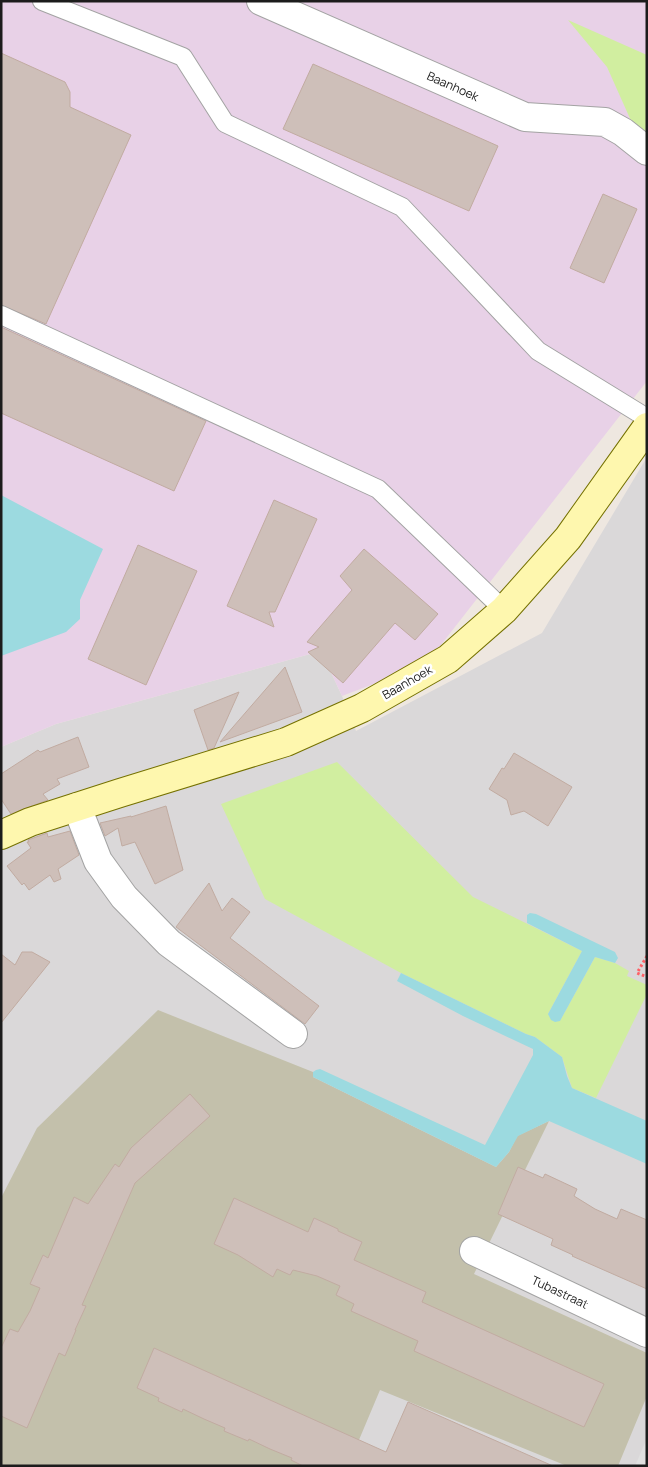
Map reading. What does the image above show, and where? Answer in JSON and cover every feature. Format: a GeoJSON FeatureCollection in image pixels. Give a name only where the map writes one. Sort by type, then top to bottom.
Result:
{"type":"FeatureCollection","features":[{"type":"Feature","properties":{"kind":"street","name":"Baanhoek"},"geometry":{"type":"LineString","coordinates":[[262,1],[525,117],[605,122],[623,132],[647,151]]}},
{"type":"Feature","properties":{"kind":"street","name":"Baanhoek"},"geometry":{"type":"LineString","coordinates":[[1,835],[30,822],[286,742],[353,712],[448,659],[504,610],[568,538],[647,427]]}},
{"type":"Feature","properties":{"kind":"street"},"geometry":{"type":"LineString","coordinates":[[77,807],[98,861],[124,897],[169,943],[293,1034]]}},
{"type":"Feature","properties":{"kind":"street","name":"Tubastraat"},"geometry":{"type":"LineString","coordinates":[[474,1251],[647,1333]]}},
{"type":"Feature","properties":{"kind":"lane"},"geometry":{"type":"LineString","coordinates":[[42,1],[183,57],[225,124],[402,207],[538,351],[647,418]]}},
{"type":"Feature","properties":{"kind":"lane"},"geometry":{"type":"LineString","coordinates":[[1,315],[378,489],[504,610]]}},
{"type":"Feature","properties":{"kind":"path"},"geometry":{"type":"LineString","coordinates":[[647,956],[638,973],[647,977]]}},
{"type":"Feature","properties":{"kind":"shaded area"},"geometry":{"type":"Polygon","coordinates":[[[1,1],[647,1],[647,381],[426,664],[342,696],[321,651],[56,724],[1,747],[1,1]]]}},
{"type":"Feature","properties":{"kind":"shaded area"},"geometry":{"type":"Polygon","coordinates":[[[647,457],[647,1466],[1,1466],[1,747],[56,724],[321,651],[356,731],[542,633],[647,457]]]}},
{"type":"Feature","properties":{"kind":"shaded area"},"geometry":{"type":"Polygon","coordinates":[[[158,1010],[313,1072],[313,1077],[496,1167],[509,1152],[517,1136],[549,1121],[474,1274],[647,1353],[647,1396],[618,1466],[567,1466],[380,1390],[348,1466],[1,1466],[1,1198],[37,1128],[158,1010]]]}},
{"type":"Feature","properties":{"kind":"shaded area"},"geometry":{"type":"Polygon","coordinates":[[[647,1438],[647,1466],[635,1466],[647,1438]]]}},
{"type":"Feature","properties":{"kind":"green space"},"geometry":{"type":"Polygon","coordinates":[[[568,20],[647,55],[647,132],[632,123],[607,67],[568,20]]]}},
{"type":"Feature","properties":{"kind":"green space"},"geometry":{"type":"Polygon","coordinates":[[[337,762],[473,897],[582,951],[548,1014],[561,1019],[595,957],[615,963],[629,971],[627,976],[647,985],[647,994],[596,1098],[572,1088],[562,1057],[535,1037],[401,973],[265,899],[221,804],[337,762]]]}},
{"type":"Feature","properties":{"kind":"water"},"geometry":{"type":"Polygon","coordinates":[[[1,495],[103,549],[80,600],[80,619],[66,632],[1,656],[1,495]]]}},
{"type":"Feature","properties":{"kind":"water"},"geometry":{"type":"Polygon","coordinates":[[[530,913],[536,914],[615,952],[618,958],[615,963],[595,957],[560,1021],[555,1022],[551,1020],[548,1014],[582,951],[527,923],[527,915],[530,913]]]}},
{"type":"Feature","properties":{"kind":"water"},"geometry":{"type":"Polygon","coordinates":[[[401,973],[535,1037],[562,1057],[572,1088],[647,1121],[647,1164],[549,1121],[518,1136],[509,1152],[496,1167],[313,1077],[313,1072],[320,1069],[485,1145],[533,1055],[533,1049],[463,1016],[397,981],[401,973]]]}},
{"type":"Feature","properties":{"kind":"building"},"geometry":{"type":"Polygon","coordinates":[[[1,53],[65,82],[70,92],[70,107],[131,135],[46,324],[1,305],[1,53]]]}},
{"type":"Feature","properties":{"kind":"building"},"geometry":{"type":"Polygon","coordinates":[[[313,64],[498,146],[469,211],[283,129],[313,64]]]}},
{"type":"Feature","properties":{"kind":"building"},"geometry":{"type":"Polygon","coordinates":[[[603,194],[637,209],[604,283],[570,268],[603,194]]]}},
{"type":"Feature","properties":{"kind":"building"},"geometry":{"type":"Polygon","coordinates":[[[1,327],[206,421],[174,491],[1,413],[1,327]]]}},
{"type":"Feature","properties":{"kind":"building"},"geometry":{"type":"Polygon","coordinates":[[[274,500],[317,519],[275,612],[269,612],[274,627],[227,606],[274,500]]]}},
{"type":"Feature","properties":{"kind":"building"},"geometry":{"type":"Polygon","coordinates":[[[138,545],[197,571],[146,685],[88,659],[138,545]]]}},
{"type":"Feature","properties":{"kind":"building"},"geometry":{"type":"Polygon","coordinates":[[[364,549],[438,614],[415,640],[395,623],[343,683],[308,652],[319,647],[307,642],[352,590],[340,576],[364,549]]]}},
{"type":"Feature","properties":{"kind":"building"},"geometry":{"type":"Polygon","coordinates":[[[285,667],[302,712],[220,742],[285,667]]]}},
{"type":"Feature","properties":{"kind":"building"},"geometry":{"type":"Polygon","coordinates":[[[239,692],[214,748],[208,750],[194,710],[239,692]]]}},
{"type":"Feature","properties":{"kind":"building"},"geometry":{"type":"Polygon","coordinates":[[[78,737],[89,767],[57,779],[60,784],[43,794],[48,800],[11,814],[1,799],[1,774],[38,750],[40,752],[78,737]]]}},
{"type":"Feature","properties":{"kind":"building"},"geometry":{"type":"Polygon","coordinates":[[[514,753],[572,787],[548,826],[524,811],[511,815],[507,800],[489,789],[514,753]]]}},
{"type":"Feature","properties":{"kind":"building"},"geometry":{"type":"Polygon","coordinates":[[[166,806],[183,870],[155,884],[135,842],[122,846],[118,828],[105,836],[100,823],[131,817],[166,806]]]}},
{"type":"Feature","properties":{"kind":"building"},"geometry":{"type":"Polygon","coordinates":[[[70,831],[79,855],[58,869],[61,879],[54,882],[50,875],[29,890],[24,883],[22,885],[7,866],[31,848],[27,842],[29,842],[28,840],[47,833],[48,837],[70,831]]]}},
{"type":"Feature","properties":{"kind":"building"},"geometry":{"type":"Polygon","coordinates":[[[209,883],[222,911],[232,898],[250,912],[230,938],[319,1006],[305,1024],[176,927],[209,883]]]}},
{"type":"Feature","properties":{"kind":"building"},"geometry":{"type":"Polygon","coordinates":[[[22,952],[32,952],[50,962],[1,1023],[1,954],[15,965],[22,952]]]}},
{"type":"Feature","properties":{"kind":"building"},"geometry":{"type":"Polygon","coordinates":[[[190,1094],[210,1116],[135,1183],[82,1305],[86,1306],[65,1356],[59,1353],[27,1428],[1,1416],[1,1348],[10,1329],[18,1332],[30,1311],[40,1288],[30,1284],[43,1255],[48,1258],[74,1197],[88,1204],[115,1164],[119,1167],[131,1148],[190,1094]]]}},
{"type":"Feature","properties":{"kind":"building"},"geometry":{"type":"Polygon","coordinates":[[[518,1167],[543,1178],[545,1174],[577,1189],[574,1196],[595,1209],[617,1219],[621,1209],[647,1220],[647,1289],[572,1256],[551,1245],[553,1239],[498,1214],[518,1167]]]}},
{"type":"Feature","properties":{"kind":"building"},"geometry":{"type":"Polygon","coordinates":[[[234,1198],[308,1232],[314,1218],[338,1229],[338,1231],[362,1242],[354,1260],[426,1292],[422,1302],[604,1384],[584,1427],[414,1351],[418,1341],[351,1311],[354,1304],[336,1295],[340,1286],[317,1276],[293,1270],[290,1275],[277,1269],[273,1277],[238,1255],[214,1244],[234,1198]]]}},
{"type":"Feature","properties":{"kind":"building"},"geometry":{"type":"Polygon","coordinates":[[[154,1348],[386,1452],[408,1402],[553,1466],[303,1466],[291,1460],[292,1458],[249,1439],[248,1441],[224,1431],[225,1428],[183,1409],[182,1412],[158,1401],[159,1398],[137,1388],[154,1348]]]}}]}
